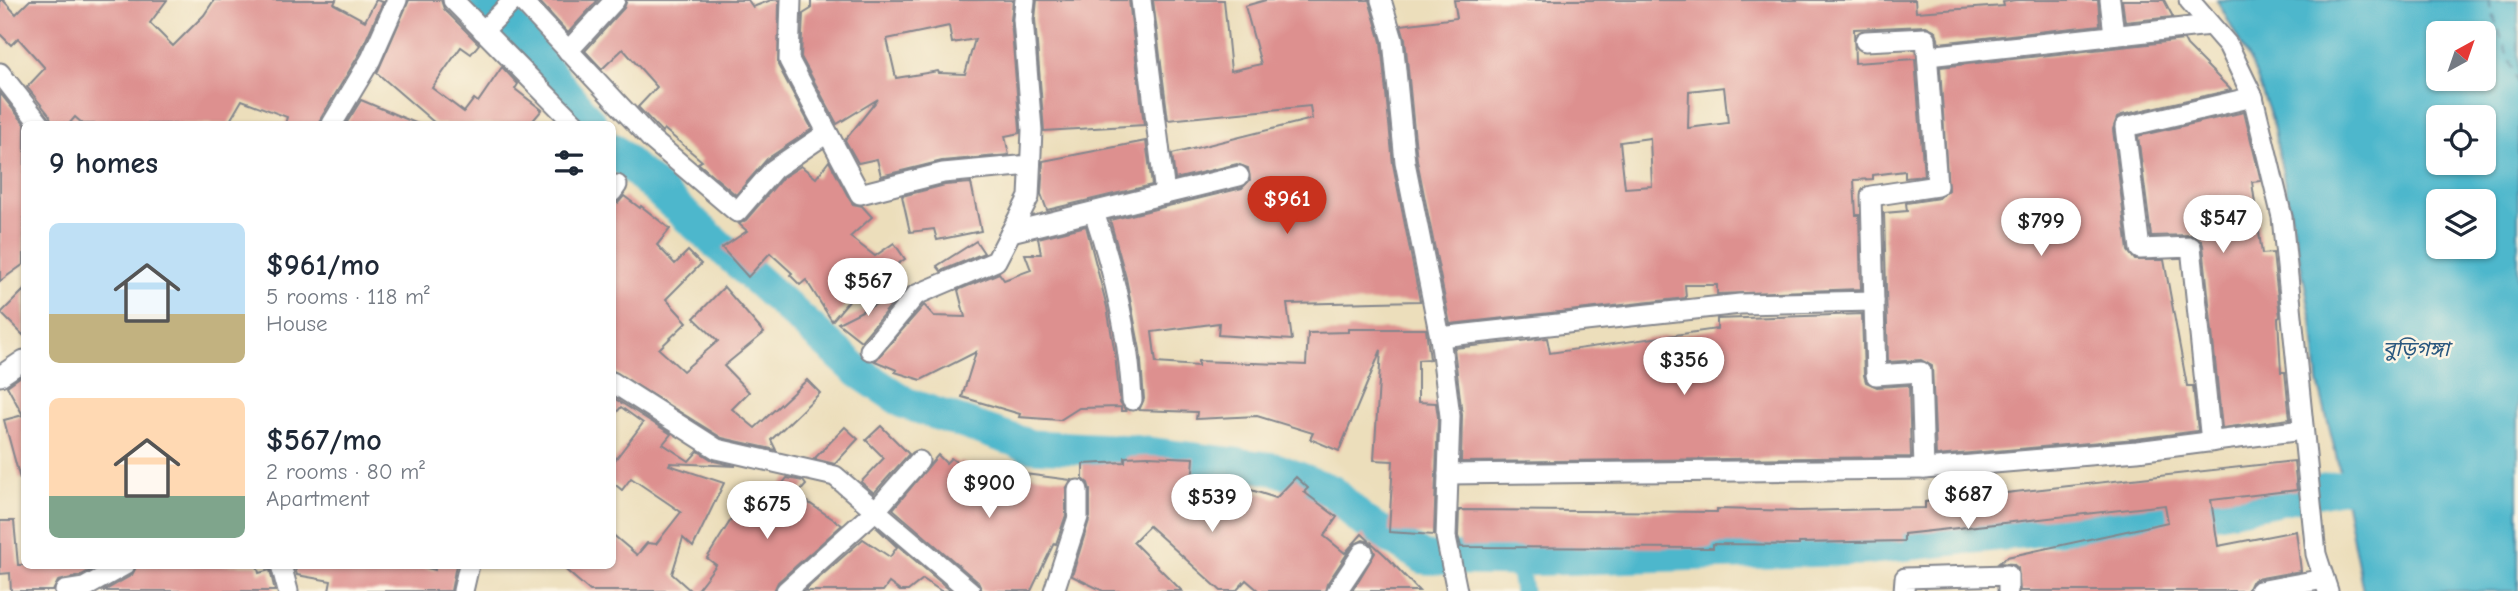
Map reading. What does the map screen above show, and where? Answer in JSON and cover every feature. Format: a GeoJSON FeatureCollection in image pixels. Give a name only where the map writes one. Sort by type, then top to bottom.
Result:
{"type":"FeatureCollection","features":[{"type":"Feature","properties":{"kind":"street"},"geometry":{"type":"LineString","coordinates":[[334,121],[371,59],[397,0]]}},
{"type":"Feature","properties":{"kind":"street"},"geometry":{"type":"LineString","coordinates":[[453,0],[486,28],[572,121]]}},
{"type":"Feature","properties":{"kind":"street"},"geometry":{"type":"LineString","coordinates":[[568,51],[615,0]]}},
{"type":"Feature","properties":{"kind":"street"},"geometry":{"type":"LineString","coordinates":[[792,0],[789,60],[860,194],[943,173],[1030,165]]}},
{"type":"Feature","properties":{"kind":"street"},"geometry":{"type":"LineString","coordinates":[[870,351],[916,295],[996,261],[1029,197],[1032,130],[1023,19],[1025,0]]}},
{"type":"Feature","properties":{"kind":"street"},"geometry":{"type":"LineString","coordinates":[[1141,0],[1165,194]]}},
{"type":"Feature","properties":{"kind":"street"},"geometry":{"type":"LineString","coordinates":[[1381,0],[1393,40],[1405,162],[1440,337],[1450,416],[1446,537],[1457,591]]}},
{"type":"Feature","properties":{"kind":"street"},"geometry":{"type":"LineString","coordinates":[[2109,0],[2114,35]]}},
{"type":"Feature","properties":{"kind":"street"},"geometry":{"type":"LineString","coordinates":[[2189,0],[2228,45],[2253,97],[2282,217],[2316,554],[2326,585],[2259,591]]}},
{"type":"Feature","properties":{"kind":"street"},"geometry":{"type":"LineString","coordinates":[[486,28],[515,1],[568,51],[651,139],[737,212],[775,169],[827,133]]}},
{"type":"Feature","properties":{"kind":"street"},"geometry":{"type":"LineString","coordinates":[[1928,55],[2210,25]]}},
{"type":"Feature","properties":{"kind":"street"},"geometry":{"type":"LineString","coordinates":[[1865,41],[1926,38],[1937,186],[1871,196],[1876,374],[1921,372],[1924,470]]}},
{"type":"Feature","properties":{"kind":"street"},"geometry":{"type":"LineString","coordinates":[[0,72],[38,121]]}},
{"type":"Feature","properties":{"kind":"street"},"geometry":{"type":"LineString","coordinates":[[2211,442],[2191,247],[2140,249],[2125,127],[2253,97]]}},
{"type":"Feature","properties":{"kind":"street"},"geometry":{"type":"LineString","coordinates":[[1011,232],[1239,176]]}},
{"type":"Feature","properties":{"kind":"street"},"geometry":{"type":"LineString","coordinates":[[1094,212],[1111,263],[1131,376],[1132,400]]}},
{"type":"Feature","properties":{"kind":"street"},"geometry":{"type":"LineString","coordinates":[[1440,337],[1740,304],[1874,301]]}},
{"type":"Feature","properties":{"kind":"street"},"geometry":{"type":"LineString","coordinates":[[0,376],[21,362]]}},
{"type":"Feature","properties":{"kind":"street"},"geometry":{"type":"LineString","coordinates":[[616,385],[718,449],[835,476],[970,591]]}},
{"type":"Feature","properties":{"kind":"street"},"geometry":{"type":"LineString","coordinates":[[1448,474],[1924,470],[2137,451],[2302,430]]}},
{"type":"Feature","properties":{"kind":"street"},"geometry":{"type":"LineString","coordinates":[[786,591],[876,510],[919,461]]}},
{"type":"Feature","properties":{"kind":"street"},"geometry":{"type":"LineString","coordinates":[[1054,591],[1077,517],[1078,490]]}},
{"type":"Feature","properties":{"kind":"street"},"geometry":{"type":"LineString","coordinates":[[1337,591],[1363,552]]}},
{"type":"Feature","properties":{"kind":"street"},"geometry":{"type":"LineString","coordinates":[[65,591],[83,588],[118,569]]}},
{"type":"Feature","properties":{"kind":"street"},"geometry":{"type":"LineString","coordinates":[[282,569],[288,591]]}},
{"type":"Feature","properties":{"kind":"street"},"geometry":{"type":"LineString","coordinates":[[463,591],[468,569]]}},
{"type":"Feature","properties":{"kind":"street"},"geometry":{"type":"LineString","coordinates":[[1904,591],[1905,578],[2008,575],[2008,591]]}},
{"type":"Feature","properties":{"kind":"water","name":"বুড়িগঙ্গা"},"geometry":{"type":"Polygon","coordinates":[[[2217,0],[2518,0],[2518,591],[2363,591],[2338,463],[2318,382],[2312,320],[2272,120],[2253,67],[2217,0]]]}},
{"type":"Feature","properties":{"kind":"building"},"geometry":{"type":"Polygon","coordinates":[[[0,0],[16,14],[30,0],[167,0],[150,23],[173,46],[204,15],[214,0],[336,0],[334,4],[365,21],[376,0],[383,2],[360,53],[320,121],[286,121],[287,117],[242,100],[230,121],[80,121],[75,117],[72,121],[51,121],[27,87],[45,68],[18,38],[11,45],[0,34],[0,0]]]}},
{"type":"Feature","properties":{"kind":"building"},"geometry":{"type":"Polygon","coordinates":[[[409,0],[441,0],[444,9],[479,44],[471,54],[461,47],[432,88],[464,112],[474,99],[478,102],[502,67],[518,84],[515,89],[542,110],[533,121],[433,121],[377,73],[409,0]]]}},
{"type":"Feature","properties":{"kind":"building"},"geometry":{"type":"Polygon","coordinates":[[[538,0],[598,0],[568,33],[538,0]]]}},
{"type":"Feature","properties":{"kind":"building"},"geometry":{"type":"Polygon","coordinates":[[[627,0],[748,0],[753,7],[779,0],[778,65],[812,129],[767,159],[736,195],[698,163],[702,161],[664,129],[662,132],[638,107],[657,87],[623,49],[602,69],[585,51],[624,8],[627,0]]]}},
{"type":"Feature","properties":{"kind":"building"},"geometry":{"type":"Polygon","coordinates":[[[811,0],[1013,0],[1011,20],[1020,133],[1005,136],[1009,155],[942,161],[881,176],[877,159],[858,163],[845,140],[878,99],[837,124],[801,57],[803,14],[811,9],[811,0]],[[949,26],[887,39],[896,78],[938,71],[965,74],[975,39],[952,43],[949,26]]]}},
{"type":"Feature","properties":{"kind":"building"},"geometry":{"type":"Polygon","coordinates":[[[1037,0],[1129,0],[1144,125],[1044,131],[1035,19],[1037,0]]]}},
{"type":"Feature","properties":{"kind":"building"},"geometry":{"type":"Polygon","coordinates":[[[1153,0],[1224,0],[1231,71],[1261,64],[1245,6],[1266,0],[1369,0],[1381,42],[1393,164],[1420,301],[1287,304],[1292,340],[1218,335],[1219,323],[1152,332],[1156,363],[1198,366],[1198,361],[1306,365],[1308,333],[1348,332],[1348,329],[1426,329],[1430,359],[1418,360],[1418,402],[1436,403],[1438,417],[1434,535],[1389,532],[1393,461],[1374,460],[1381,350],[1339,451],[1310,439],[1313,433],[1257,416],[1196,419],[1197,412],[1139,410],[1144,399],[1140,350],[1126,278],[1110,220],[1242,188],[1250,180],[1248,168],[1237,164],[1175,179],[1172,154],[1312,119],[1310,106],[1168,120],[1153,0]]]}},
{"type":"Feature","properties":{"kind":"building"},"geometry":{"type":"Polygon","coordinates":[[[1454,0],[1915,0],[1916,12],[2004,6],[2003,2],[2015,0],[2098,0],[2100,25],[1939,43],[1936,31],[1926,26],[1854,29],[1855,63],[1915,59],[1924,176],[1905,178],[1905,171],[1873,175],[1873,179],[1854,180],[1856,215],[1859,215],[1861,289],[1717,294],[1717,285],[1685,285],[1686,298],[1450,324],[1417,160],[1405,39],[1401,25],[1457,18],[1454,0]],[[1724,87],[1689,91],[1688,128],[1728,123],[1724,87]],[[1650,138],[1620,142],[1625,188],[1652,186],[1650,138]]]}},
{"type":"Feature","properties":{"kind":"building"},"geometry":{"type":"Polygon","coordinates":[[[2122,0],[2164,0],[2173,17],[2125,22],[2122,0]]]}},
{"type":"Feature","properties":{"kind":"building"},"geometry":{"type":"Polygon","coordinates":[[[2184,40],[2231,90],[2122,115],[2117,118],[2113,129],[2128,251],[2135,260],[2164,260],[2187,386],[2193,386],[2198,431],[1936,456],[1932,366],[1921,360],[1888,362],[1884,213],[1907,211],[1906,203],[1939,198],[1948,190],[1940,67],[2184,40]]]}},
{"type":"Feature","properties":{"kind":"building"},"geometry":{"type":"Polygon","coordinates":[[[0,93],[23,121],[21,266],[0,281],[0,93]]]}},
{"type":"Feature","properties":{"kind":"building"},"geometry":{"type":"Polygon","coordinates":[[[361,100],[411,121],[348,121],[361,100]]]}},
{"type":"Feature","properties":{"kind":"building"},"geometry":{"type":"Polygon","coordinates":[[[2244,112],[2261,181],[2252,182],[2262,254],[2273,253],[2280,317],[2281,372],[2285,372],[2290,419],[2222,428],[2203,245],[2201,240],[2191,235],[2151,236],[2138,136],[2244,112]]]}},
{"type":"Feature","properties":{"kind":"building"},"geometry":{"type":"Polygon","coordinates":[[[1146,141],[1152,185],[1047,210],[1041,194],[1043,161],[1146,141]]]}},
{"type":"Feature","properties":{"kind":"building"},"geometry":{"type":"Polygon","coordinates":[[[829,161],[853,204],[862,206],[872,217],[850,237],[875,256],[894,243],[905,259],[882,275],[875,269],[832,321],[806,280],[800,285],[790,275],[792,273],[770,253],[748,277],[722,248],[747,231],[739,224],[746,220],[782,178],[801,166],[816,178],[829,161]]]}},
{"type":"Feature","properties":{"kind":"building"},"geometry":{"type":"Polygon","coordinates":[[[971,183],[981,231],[937,240],[934,229],[910,232],[902,196],[945,185],[971,183]]]}},
{"type":"Feature","properties":{"kind":"building"},"geometry":{"type":"Polygon","coordinates":[[[624,196],[670,229],[657,245],[675,264],[688,251],[701,264],[666,299],[687,322],[659,349],[683,371],[718,341],[694,318],[724,287],[764,333],[724,366],[749,392],[732,409],[755,428],[807,380],[820,393],[771,440],[776,450],[722,438],[616,372],[618,203],[624,196]]]}},
{"type":"Feature","properties":{"kind":"building"},"geometry":{"type":"Polygon","coordinates":[[[1086,226],[1107,307],[1120,402],[1126,411],[1121,411],[1121,407],[1079,408],[1060,420],[1019,417],[1020,414],[962,397],[976,352],[921,380],[895,372],[897,370],[875,361],[924,305],[934,316],[965,317],[958,290],[999,273],[1004,280],[1031,270],[1025,254],[1041,254],[1038,238],[1086,226]]]}},
{"type":"Feature","properties":{"kind":"building"},"geometry":{"type":"Polygon","coordinates":[[[976,241],[984,253],[941,271],[937,266],[976,241]]]}},
{"type":"Feature","properties":{"kind":"building"},"geometry":{"type":"Polygon","coordinates":[[[904,290],[861,341],[838,323],[904,290]]]}},
{"type":"Feature","properties":{"kind":"building"},"geometry":{"type":"Polygon","coordinates":[[[21,293],[21,333],[1,313],[21,293]]]}},
{"type":"Feature","properties":{"kind":"building"},"geometry":{"type":"Polygon","coordinates":[[[1862,314],[1866,382],[1877,387],[1909,385],[1911,457],[1461,462],[1462,415],[1454,348],[1547,338],[1550,353],[1717,329],[1717,319],[1862,314]]]}},
{"type":"Feature","properties":{"kind":"building"},"geometry":{"type":"Polygon","coordinates":[[[21,376],[21,411],[7,386],[21,376]]]}},
{"type":"Feature","properties":{"kind":"building"},"geometry":{"type":"Polygon","coordinates":[[[616,400],[671,434],[663,444],[689,461],[698,451],[714,461],[736,466],[669,465],[724,483],[693,547],[683,538],[672,574],[691,591],[590,591],[565,569],[616,569],[616,537],[637,555],[647,543],[656,544],[681,512],[631,478],[622,490],[616,485],[616,459],[643,423],[621,407],[616,413],[616,400]]]}},
{"type":"Feature","properties":{"kind":"building"},"geometry":{"type":"Polygon","coordinates":[[[21,416],[21,479],[20,479],[4,420],[21,416]]]}},
{"type":"Feature","properties":{"kind":"building"},"geometry":{"type":"Polygon","coordinates":[[[881,426],[909,454],[874,493],[861,482],[884,458],[866,440],[881,426]]]}},
{"type":"Feature","properties":{"kind":"building"},"geometry":{"type":"Polygon","coordinates":[[[845,427],[858,439],[835,464],[814,459],[845,427]]]}},
{"type":"Feature","properties":{"kind":"building"},"geometry":{"type":"Polygon","coordinates":[[[938,455],[946,463],[951,458],[959,464],[961,461],[970,467],[972,464],[991,475],[994,465],[1025,474],[1071,480],[1066,489],[1066,515],[1056,544],[1054,543],[1031,591],[982,591],[978,582],[893,509],[938,455]]]}},
{"type":"Feature","properties":{"kind":"building"},"geometry":{"type":"Polygon","coordinates":[[[1125,457],[1194,458],[1191,498],[1238,510],[1245,488],[1276,498],[1296,477],[1308,488],[1304,492],[1337,517],[1324,536],[1345,553],[1362,534],[1386,556],[1419,591],[1352,591],[1375,553],[1370,542],[1363,540],[1353,545],[1325,591],[1259,591],[1246,580],[1236,591],[1221,591],[1149,526],[1133,542],[1182,591],[1103,591],[1072,576],[1090,517],[1090,490],[1083,479],[1083,464],[1125,462],[1125,457]]]}},
{"type":"Feature","properties":{"kind":"building"},"geometry":{"type":"Polygon","coordinates":[[[2294,461],[2297,490],[2211,500],[2218,546],[2296,531],[2301,571],[2256,579],[2251,582],[2247,591],[2020,591],[2018,568],[2013,564],[1999,563],[2007,557],[2168,522],[2165,505],[1904,534],[1904,541],[1799,545],[1713,544],[1713,548],[1461,547],[1458,536],[1459,510],[1717,512],[1717,509],[1799,511],[1925,508],[1925,502],[2294,461]]]}},
{"type":"Feature","properties":{"kind":"building"},"geometry":{"type":"Polygon","coordinates":[[[787,478],[803,481],[806,485],[797,495],[842,525],[778,582],[774,591],[696,591],[716,565],[707,558],[749,491],[771,498],[787,478]]]}},
{"type":"Feature","properties":{"kind":"building"},"geometry":{"type":"Polygon","coordinates":[[[0,521],[14,521],[18,565],[21,565],[21,569],[93,569],[80,576],[58,581],[53,591],[11,591],[10,573],[0,574],[0,521]]]}},
{"type":"Feature","properties":{"kind":"building"},"geometry":{"type":"Polygon","coordinates":[[[876,527],[951,591],[941,591],[923,579],[908,591],[900,591],[889,583],[883,591],[804,591],[863,539],[890,557],[897,547],[876,527]]]}},
{"type":"Feature","properties":{"kind":"building"},"geometry":{"type":"Polygon","coordinates":[[[135,569],[258,569],[259,573],[270,570],[275,591],[104,591],[132,575],[135,569]]]}},
{"type":"Feature","properties":{"kind":"building"},"geometry":{"type":"Polygon","coordinates":[[[295,569],[455,569],[451,591],[329,591],[331,581],[297,575],[295,569]]]}},
{"type":"Feature","properties":{"kind":"waterway"},"geometry":{"type":"LineString","coordinates":[[486,0],[589,121]]}},
{"type":"Feature","properties":{"kind":"waterway"},"geometry":{"type":"LineString","coordinates":[[616,153],[859,372],[905,403],[1031,446],[1132,451],[1276,469],[1332,491],[1362,520],[1424,558],[1518,560],[1862,549],[2218,511],[2385,478]]}},
{"type":"Feature","properties":{"kind":"waterway"},"geometry":{"type":"LineString","coordinates":[[1518,560],[1523,591]]}},
{"type":"Feature","properties":{"kind":"ferry route"},"geometry":{"type":"LineString","coordinates":[[2488,0],[2518,84]]}}]}
